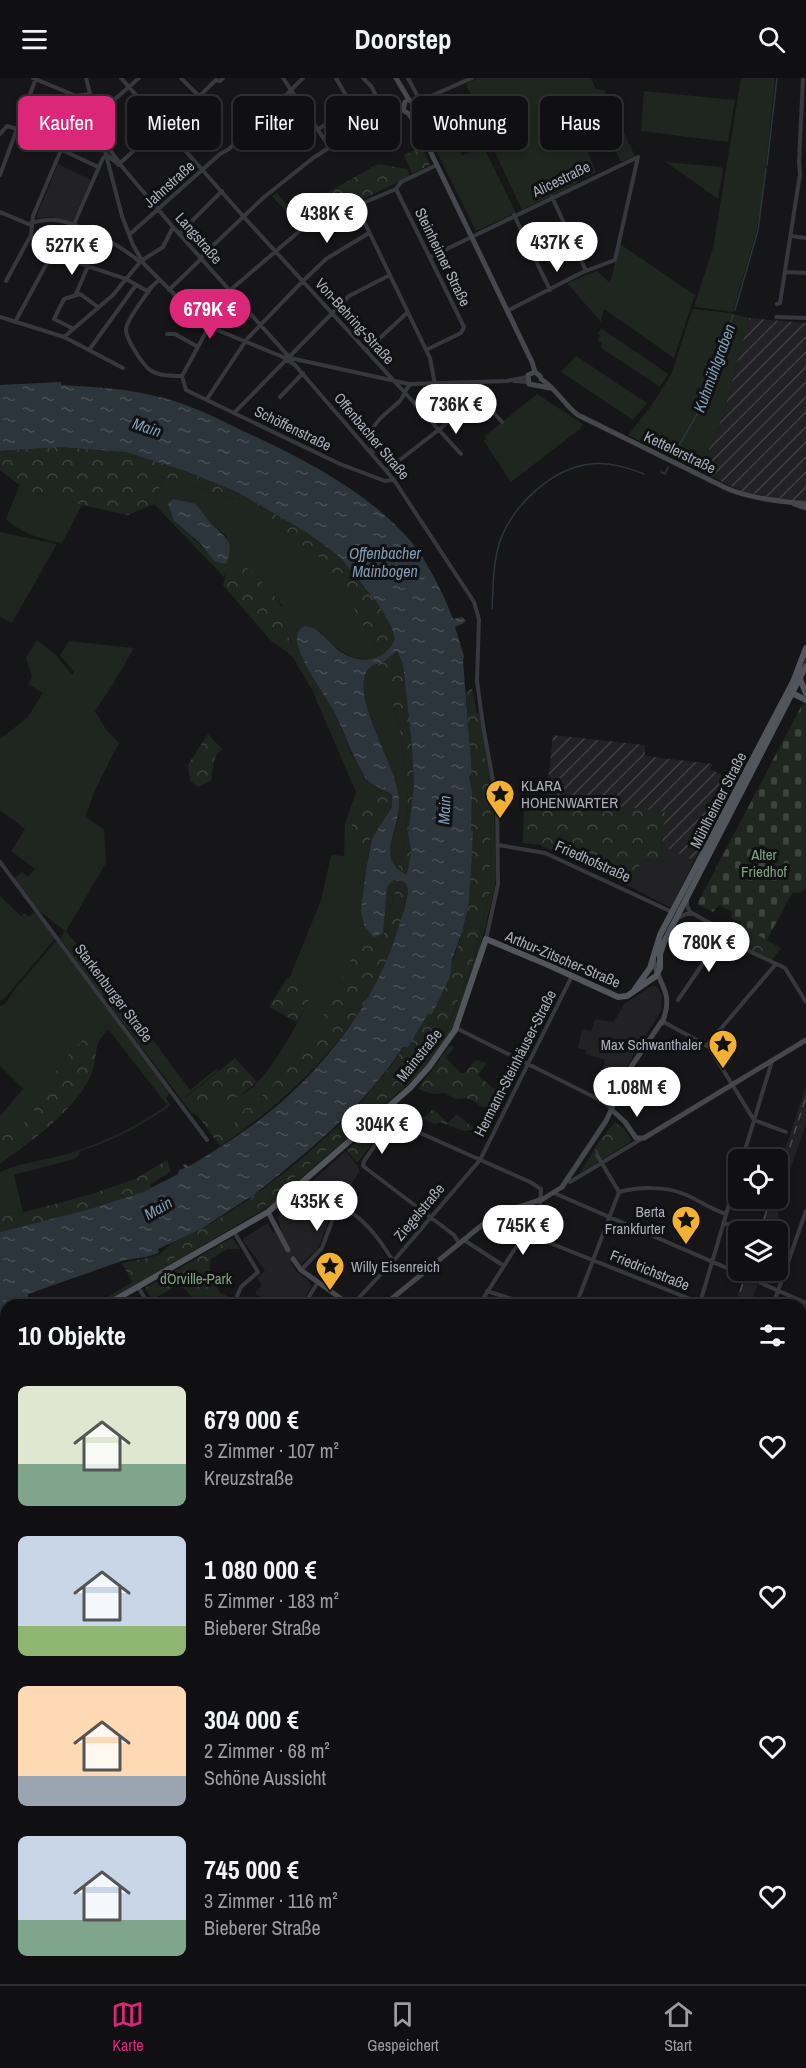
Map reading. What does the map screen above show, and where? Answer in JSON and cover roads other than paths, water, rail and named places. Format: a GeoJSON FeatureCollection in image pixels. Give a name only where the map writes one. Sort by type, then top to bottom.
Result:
{"type":"FeatureCollection","features":[{"type":"Feature","properties":{"kind":"main road","name":"Mühlheimer Straße"},"geometry":{"type":"LineString","coordinates":[[658,973],[662,948],[791,692],[806,648]]}},
{"type":"Feature","properties":{"kind":"main road","name":"Mühlheimer Straße"},"geometry":{"type":"LineString","coordinates":[[652,960],[660,935],[806,666]]}},
{"type":"Feature","properties":{"kind":"main road"},"geometry":{"type":"LineString","coordinates":[[800,679],[806,696]]}},
{"type":"Feature","properties":{"kind":"main road"},"geometry":{"type":"LineString","coordinates":[[791,692],[806,696]]}},
{"type":"Feature","properties":{"kind":"main road","name":"Arthur-Zitscher-Straße"},"geometry":{"type":"LineString","coordinates":[[486,939],[614,997],[630,994],[649,982],[658,973]]}},
{"type":"Feature","properties":{"kind":"main road","name":"Mainstraße"},"geometry":{"type":"LineString","coordinates":[[117,1299],[268,1212],[380,1115],[425,1072],[456,1028],[486,939]]}},
{"type":"Feature","properties":{"kind":"main road","name":"Arthur-Zitscher-Straße"},"geometry":{"type":"LineString","coordinates":[[630,994],[647,973],[652,960]]}},
{"type":"Feature","properties":{"kind":"street"},"geometry":{"type":"LineString","coordinates":[[29,96],[35,79],[77,96],[90,94],[86,78]]}},
{"type":"Feature","properties":{"kind":"street","name":"Von-Behring-Straße"},"geometry":{"type":"LineString","coordinates":[[121,78],[137,96]]}},
{"type":"Feature","properties":{"kind":"street"},"geometry":{"type":"LineString","coordinates":[[115,99],[139,78]]}},
{"type":"Feature","properties":{"kind":"street"},"geometry":{"type":"LineString","coordinates":[[181,78],[199,96],[216,80],[220,81],[223,78]]}},
{"type":"Feature","properties":{"kind":"street"},"geometry":{"type":"LineString","coordinates":[[283,78],[326,142]]}},
{"type":"Feature","properties":{"kind":"street","name":"Jahnstraße"},"geometry":{"type":"LineString","coordinates":[[129,235],[220,154],[229,149],[252,123],[276,105],[303,78]]}},
{"type":"Feature","properties":{"kind":"street"},"geometry":{"type":"LineString","coordinates":[[336,78],[347,96]]}},
{"type":"Feature","properties":{"kind":"street"},"geometry":{"type":"LineString","coordinates":[[363,78],[377,96]]}},
{"type":"Feature","properties":{"kind":"street"},"geometry":{"type":"LineString","coordinates":[[396,78],[528,355],[530,376]]}},
{"type":"Feature","properties":{"kind":"street"},"geometry":{"type":"LineString","coordinates":[[408,78],[411,84],[410,106]]}},
{"type":"Feature","properties":{"kind":"street"},"geometry":{"type":"LineString","coordinates":[[400,112],[472,78]]}},
{"type":"Feature","properties":{"kind":"street"},"geometry":{"type":"LineString","coordinates":[[777,304],[780,303],[803,170],[798,162],[803,78]]}},
{"type":"Feature","properties":{"kind":"street"},"geometry":{"type":"LineString","coordinates":[[401,88],[411,84]]}},
{"type":"Feature","properties":{"kind":"street"},"geometry":{"type":"LineString","coordinates":[[318,129],[326,124]]}},
{"type":"Feature","properties":{"kind":"street"},"geometry":{"type":"LineString","coordinates":[[0,134],[7,126],[18,129],[0,175]]}},
{"type":"Feature","properties":{"kind":"street"},"geometry":{"type":"LineString","coordinates":[[98,167],[61,150],[31,224],[33,241],[53,252],[126,279],[145,291],[151,288]]}},
{"type":"Feature","properties":{"kind":"street"},"geometry":{"type":"LineString","coordinates":[[104,150],[129,235],[141,261]]}},
{"type":"Feature","properties":{"kind":"street","name":"Langstraße"},"geometry":{"type":"LineString","coordinates":[[109,150],[124,170],[288,358]]}},
{"type":"Feature","properties":{"kind":"street"},"geometry":{"type":"LineString","coordinates":[[105,156],[110,156],[120,164],[136,150]]}},
{"type":"Feature","properties":{"kind":"street","name":"Von-Behring-Straße"},"geometry":{"type":"LineString","coordinates":[[186,150],[243,216],[461,454]]}},
{"type":"Feature","properties":{"kind":"street"},"geometry":{"type":"LineString","coordinates":[[169,290],[267,194],[327,150]]}},
{"type":"Feature","properties":{"kind":"street"},"geometry":{"type":"LineString","coordinates":[[73,226],[105,156]]}},
{"type":"Feature","properties":{"kind":"street","name":"Alicestraße"},"geometry":{"type":"LineString","coordinates":[[430,257],[638,157],[615,260],[586,271]]}},
{"type":"Feature","properties":{"kind":"street"},"geometry":{"type":"LineString","coordinates":[[159,280],[151,288],[127,326],[126,334],[150,370],[166,376],[182,376],[229,290],[275,251],[313,221],[346,205],[355,206],[396,189],[401,182],[437,165]]}},
{"type":"Feature","properties":{"kind":"street","name":"Steinheimer Straße"},"geometry":{"type":"LineString","coordinates":[[396,189],[464,328],[461,333],[426,350]]}},
{"type":"Feature","properties":{"kind":"street"},"geometry":{"type":"LineString","coordinates":[[179,234],[222,191]]}},
{"type":"Feature","properties":{"kind":"street"},"geometry":{"type":"LineString","coordinates":[[507,311],[586,271],[552,197]]}},
{"type":"Feature","properties":{"kind":"street"},"geometry":{"type":"LineString","coordinates":[[355,206],[426,350],[433,368],[435,384]]}},
{"type":"Feature","properties":{"kind":"street"},"geometry":{"type":"LineString","coordinates":[[0,212],[31,224],[53,219],[104,238],[141,261]]}},
{"type":"Feature","properties":{"kind":"street"},"geometry":{"type":"LineString","coordinates":[[514,215],[550,290]]}},
{"type":"Feature","properties":{"kind":"street"},"geometry":{"type":"LineString","coordinates":[[64,337],[99,307],[141,261],[163,247],[173,227]]}},
{"type":"Feature","properties":{"kind":"street"},"geometry":{"type":"LineString","coordinates":[[207,399],[245,342],[260,326],[326,259],[369,233]]}},
{"type":"Feature","properties":{"kind":"street"},"geometry":{"type":"LineString","coordinates":[[6,281],[31,235]]}},
{"type":"Feature","properties":{"kind":"street"},"geometry":{"type":"LineString","coordinates":[[791,236],[806,238]]}},
{"type":"Feature","properties":{"kind":"street"},"geometry":{"type":"LineString","coordinates":[[15,322],[53,252]]}},
{"type":"Feature","properties":{"kind":"street","name":"Offenbacher Straße"},"geometry":{"type":"LineString","coordinates":[[141,261],[208,327],[288,358],[387,470],[477,607],[479,626],[477,675]]}},
{"type":"Feature","properties":{"kind":"street"},"geometry":{"type":"LineString","coordinates":[[75,295],[88,266]]}},
{"type":"Feature","properties":{"kind":"street"},"geometry":{"type":"LineString","coordinates":[[785,272],[806,273]]}},
{"type":"Feature","properties":{"kind":"street"},"geometry":{"type":"LineString","coordinates":[[234,413],[350,294],[390,275]]}},
{"type":"Feature","properties":{"kind":"street"},"geometry":{"type":"LineString","coordinates":[[88,350],[136,285]]}},
{"type":"Feature","properties":{"kind":"street"},"geometry":{"type":"LineString","coordinates":[[72,328],[54,319],[64,298],[83,295],[99,307]]}},
{"type":"Feature","properties":{"kind":"street"},"geometry":{"type":"LineString","coordinates":[[366,351],[408,312]]}},
{"type":"Feature","properties":{"kind":"street"},"geometry":{"type":"LineString","coordinates":[[0,317],[64,337],[123,368]]}},
{"type":"Feature","properties":{"kind":"street"},"geometry":{"type":"LineString","coordinates":[[776,317],[806,318]]}},
{"type":"Feature","properties":{"kind":"street"},"geometry":{"type":"LineString","coordinates":[[167,334],[176,334],[198,347]]}},
{"type":"Feature","properties":{"kind":"street"},"geometry":{"type":"LineString","coordinates":[[277,355],[280,352],[279,348]]}},
{"type":"Feature","properties":{"kind":"street","name":"Kettelerstraße"},"geometry":{"type":"LineString","coordinates":[[288,358],[393,381],[418,384],[507,381],[538,374],[540,382],[556,391],[578,415],[726,488],[743,494],[806,506]]}},
{"type":"Feature","properties":{"kind":"street"},"geometry":{"type":"LineString","coordinates":[[280,397],[302,373],[303,364],[314,364]]}},
{"type":"Feature","properties":{"kind":"street","name":"Schöffenstraße"},"geometry":{"type":"LineString","coordinates":[[182,376],[185,388],[234,413],[350,468],[387,482],[394,480]]}},
{"type":"Feature","properties":{"kind":"street","name":"Kettelerstraße"},"geometry":{"type":"LineString","coordinates":[[530,376],[532,386],[540,382]]}},
{"type":"Feature","properties":{"kind":"street"},"geometry":{"type":"LineString","coordinates":[[477,382],[477,394],[502,422]]}},
{"type":"Feature","properties":{"kind":"street"},"geometry":{"type":"LineString","coordinates":[[357,434],[365,437],[381,417],[401,399],[403,392],[408,387],[418,384]]}},
{"type":"Feature","properties":{"kind":"street"},"geometry":{"type":"LineString","coordinates":[[387,470],[438,430],[477,394]]}},
{"type":"Feature","properties":{"kind":"street"},"geometry":{"type":"LineString","coordinates":[[372,431],[370,442],[374,456]]}},
{"type":"Feature","properties":{"kind":"street","name":"Mainstraße"},"geometry":{"type":"LineString","coordinates":[[477,675],[483,725],[497,795],[498,888],[486,939]]}},
{"type":"Feature","properties":{"kind":"street","name":"Friedhofstraße"},"geometry":{"type":"LineString","coordinates":[[498,844],[545,853],[673,912]]}},
{"type":"Feature","properties":{"kind":"street","name":"Starkenburger Straße"},"geometry":{"type":"LineString","coordinates":[[0,862],[207,1140]]}},
{"type":"Feature","properties":{"kind":"street"},"geometry":{"type":"LineString","coordinates":[[689,894],[687,906],[693,915]]}},
{"type":"Feature","properties":{"kind":"street"},"geometry":{"type":"LineString","coordinates":[[676,919],[686,914],[693,915],[719,928],[728,941],[786,969],[806,1002]]}},
{"type":"Feature","properties":{"kind":"street"},"geometry":{"type":"LineString","coordinates":[[678,1000],[723,934]]}},
{"type":"Feature","properties":{"kind":"street"},"geometry":{"type":"LineString","coordinates":[[568,1182],[612,1110],[626,1080],[658,1030],[667,1009],[668,1001],[652,960]]}},
{"type":"Feature","properties":{"kind":"street"},"geometry":{"type":"LineString","coordinates":[[707,1045],[775,965]]}},
{"type":"Feature","properties":{"kind":"street"},"geometry":{"type":"LineString","coordinates":[[647,973],[658,973]]}},
{"type":"Feature","properties":{"kind":"street","name":"Hermann-Steinhäuser-Straße"},"geometry":{"type":"LineString","coordinates":[[480,1160],[572,976]]}},
{"type":"Feature","properties":{"kind":"street"},"geometry":{"type":"LineString","coordinates":[[662,1021],[711,1048],[754,1120],[786,1132]]}},
{"type":"Feature","properties":{"kind":"street"},"geometry":{"type":"LineString","coordinates":[[456,1028],[604,1102],[625,1122],[636,1138],[644,1137]]}},
{"type":"Feature","properties":{"kind":"street"},"geometry":{"type":"LineString","coordinates":[[391,1299],[461,1241],[500,1214],[554,1193],[568,1182],[806,1040]]}},
{"type":"Feature","properties":{"kind":"street"},"geometry":{"type":"LineString","coordinates":[[745,1149],[772,1060]]}},
{"type":"Feature","properties":{"kind":"street"},"geometry":{"type":"LineString","coordinates":[[380,1115],[537,1186],[541,1191],[539,1210],[483,1299]]}},
{"type":"Feature","properties":{"kind":"street"},"geometry":{"type":"LineString","coordinates":[[392,1121],[363,1163],[365,1168],[461,1241],[504,1266]]}},
{"type":"Feature","properties":{"kind":"street"},"geometry":{"type":"LineString","coordinates":[[597,1155],[622,1192]]}},
{"type":"Feature","properties":{"kind":"street","name":"Ziegelstraße"},"geometry":{"type":"LineString","coordinates":[[357,1299],[393,1261],[480,1160]]}},
{"type":"Feature","properties":{"kind":"street"},"geometry":{"type":"LineString","coordinates":[[561,1196],[562,1187]]}},
{"type":"Feature","properties":{"kind":"street"},"geometry":{"type":"LineString","coordinates":[[622,1192],[673,1190],[726,1214]]}},
{"type":"Feature","properties":{"kind":"street"},"geometry":{"type":"LineString","coordinates":[[578,1299],[609,1216],[622,1192]]}},
{"type":"Feature","properties":{"kind":"street"},"geometry":{"type":"LineString","coordinates":[[554,1193],[728,1268]]}},
{"type":"Feature","properties":{"kind":"street"},"geometry":{"type":"LineString","coordinates":[[301,1270],[321,1250],[339,1205],[355,1215],[371,1230],[393,1261]]}},
{"type":"Feature","properties":{"kind":"street"},"geometry":{"type":"LineString","coordinates":[[701,1299],[728,1207]]}},
{"type":"Feature","properties":{"kind":"street"},"geometry":{"type":"LineString","coordinates":[[775,1299],[804,1225],[806,1211]]}},
{"type":"Feature","properties":{"kind":"street"},"geometry":{"type":"LineString","coordinates":[[268,1212],[288,1250]]}},
{"type":"Feature","properties":{"kind":"street"},"geometry":{"type":"LineString","coordinates":[[723,1224],[728,1224]]}},
{"type":"Feature","properties":{"kind":"street"},"geometry":{"type":"LineString","coordinates":[[234,1231],[258,1269],[258,1273],[241,1287],[236,1299]]}},
{"type":"Feature","properties":{"kind":"street","name":"Friedrichstraße"},"geometry":{"type":"LineString","coordinates":[[525,1233],[687,1299]]}},
{"type":"Feature","properties":{"kind":"street"},"geometry":{"type":"LineString","coordinates":[[293,1259],[301,1270],[342,1299]]}},
{"type":"Feature","properties":{"kind":"street"},"geometry":{"type":"LineString","coordinates":[[308,1299],[318,1282]]}},
{"type":"Feature","properties":{"kind":"street"},"geometry":{"type":"LineString","coordinates":[[761,1282],[797,1299]]}},
{"type":"Feature","properties":{"kind":"street"},"geometry":{"type":"LineString","coordinates":[[138,1287],[145,1299]]}},
{"type":"Feature","properties":{"kind":"street"},"geometry":{"type":"LineString","coordinates":[[488,1291],[513,1299]]}},
{"type":"Feature","properties":{"kind":"water","name":"Offenbacher Mainbogen"},"geometry":{"type":"Polygon","coordinates":[[[61,382],[61,385],[140,393],[186,405],[286,452],[352,490],[391,521],[409,539],[422,556],[440,588],[453,619],[462,617],[466,620],[455,627],[464,656],[472,773],[469,777],[472,792],[471,831],[473,831],[469,902],[463,929],[452,960],[450,977],[432,1014],[428,1014],[408,1047],[403,1047],[371,1089],[335,1127],[254,1195],[252,1200],[250,1197],[201,1229],[158,1249],[159,1253],[125,1260],[28,1294],[28,1298],[25,1299],[0,1299],[0,1232],[90,1209],[143,1192],[178,1174],[179,1170],[185,1168],[183,1165],[186,1164],[188,1167],[268,1114],[317,1067],[365,1003],[389,954],[407,899],[408,889],[405,882],[394,880],[387,887],[383,933],[374,937],[365,928],[361,911],[366,870],[372,838],[392,807],[392,795],[370,783],[365,777],[334,711],[303,658],[297,640],[298,633],[307,626],[346,655],[370,659],[385,653],[395,639],[391,626],[378,604],[340,557],[306,532],[237,492],[188,472],[126,452],[58,447],[0,451],[0,385],[61,382]],[[397,651],[367,671],[364,684],[365,700],[370,717],[398,792],[398,817],[390,854],[397,869],[407,875],[411,851],[408,834],[414,786],[403,664],[397,651]]]}},
{"type":"Feature","properties":{"kind":"water"},"geometry":{"type":"Polygon","coordinates":[[[173,499],[196,504],[227,539],[230,551],[226,564],[214,561],[201,544],[174,521],[168,503],[173,499]]]}},
{"type":"Feature","properties":{"kind":"waterway","name":"Kuhmühlgraben"},"geometry":{"type":"LineString","coordinates":[[767,165],[777,78]]}},
{"type":"Feature","properties":{"kind":"waterway","name":"Kuhmühlgraben"},"geometry":{"type":"LineString","coordinates":[[735,310],[758,230],[766,169]]}},
{"type":"Feature","properties":{"kind":"waterway","name":"Kuhmühlgraben"},"geometry":{"type":"LineString","coordinates":[[675,452],[699,411],[733,315]]}},
{"type":"Feature","properties":{"kind":"waterway","name":"Kuhmühlgraben"},"geometry":{"type":"LineString","coordinates":[[492,609],[495,566],[500,541],[514,514],[535,491],[561,473],[590,464],[617,466],[644,474]]}},
{"type":"Feature","properties":{"kind":"waterway","name":"Kuhmühlgraben"},"geometry":{"type":"LineString","coordinates":[[661,472],[665,474],[668,467]]}},
{"type":"Feature","properties":{"kind":"tunnel"},"geometry":{"type":"LineString","coordinates":[[756,1281],[761,1283]]}},
{"type":"Feature","properties":{"kind":"railway"},"geometry":{"type":"LineString","coordinates":[[788,1153],[806,1097]]}},
{"type":"Feature","properties":{"kind":"railway"},"geometry":{"type":"LineString","coordinates":[[764,1221],[767,1209]]}},
{"type":"Feature","properties":{"kind":"railway"},"geometry":{"type":"LineString","coordinates":[[738,1299],[744,1281]]}},
{"type":"Feature","properties":{"kind":"place","name":"KLARA HOHENWARTER"},"geometry":{"type":"Point","coordinates":[500,820]}},
{"type":"Feature","properties":{"kind":"place","name":"Max Schwanthaler"},"geometry":{"type":"Point","coordinates":[723,1070]}},
{"type":"Feature","properties":{"kind":"place","name":"Berta Frankfurter"},"geometry":{"type":"Point","coordinates":[686,1246]}},
{"type":"Feature","properties":{"kind":"place","name":"Willy Eisenreich"},"geometry":{"type":"Point","coordinates":[330,1292]}},
{"type":"Feature","properties":{"kind":"water label","name":"Main"},"geometry":{"type":"Point","coordinates":[147,427]}},
{"type":"Feature","properties":{"kind":"water label","name":"Main"},"geometry":{"type":"Point","coordinates":[444,810]}},
{"type":"Feature","properties":{"kind":"water label","name":"Main"},"geometry":{"type":"Point","coordinates":[158,1208]}},
{"type":"Feature","properties":{"kind":"park label","name":"Alter Friedhof"},"geometry":{"type":"Point","coordinates":[764,862]}},
{"type":"Feature","properties":{"kind":"park label","name":"d´Orville-Park"},"geometry":{"type":"Point","coordinates":[196,1278]}}]}
